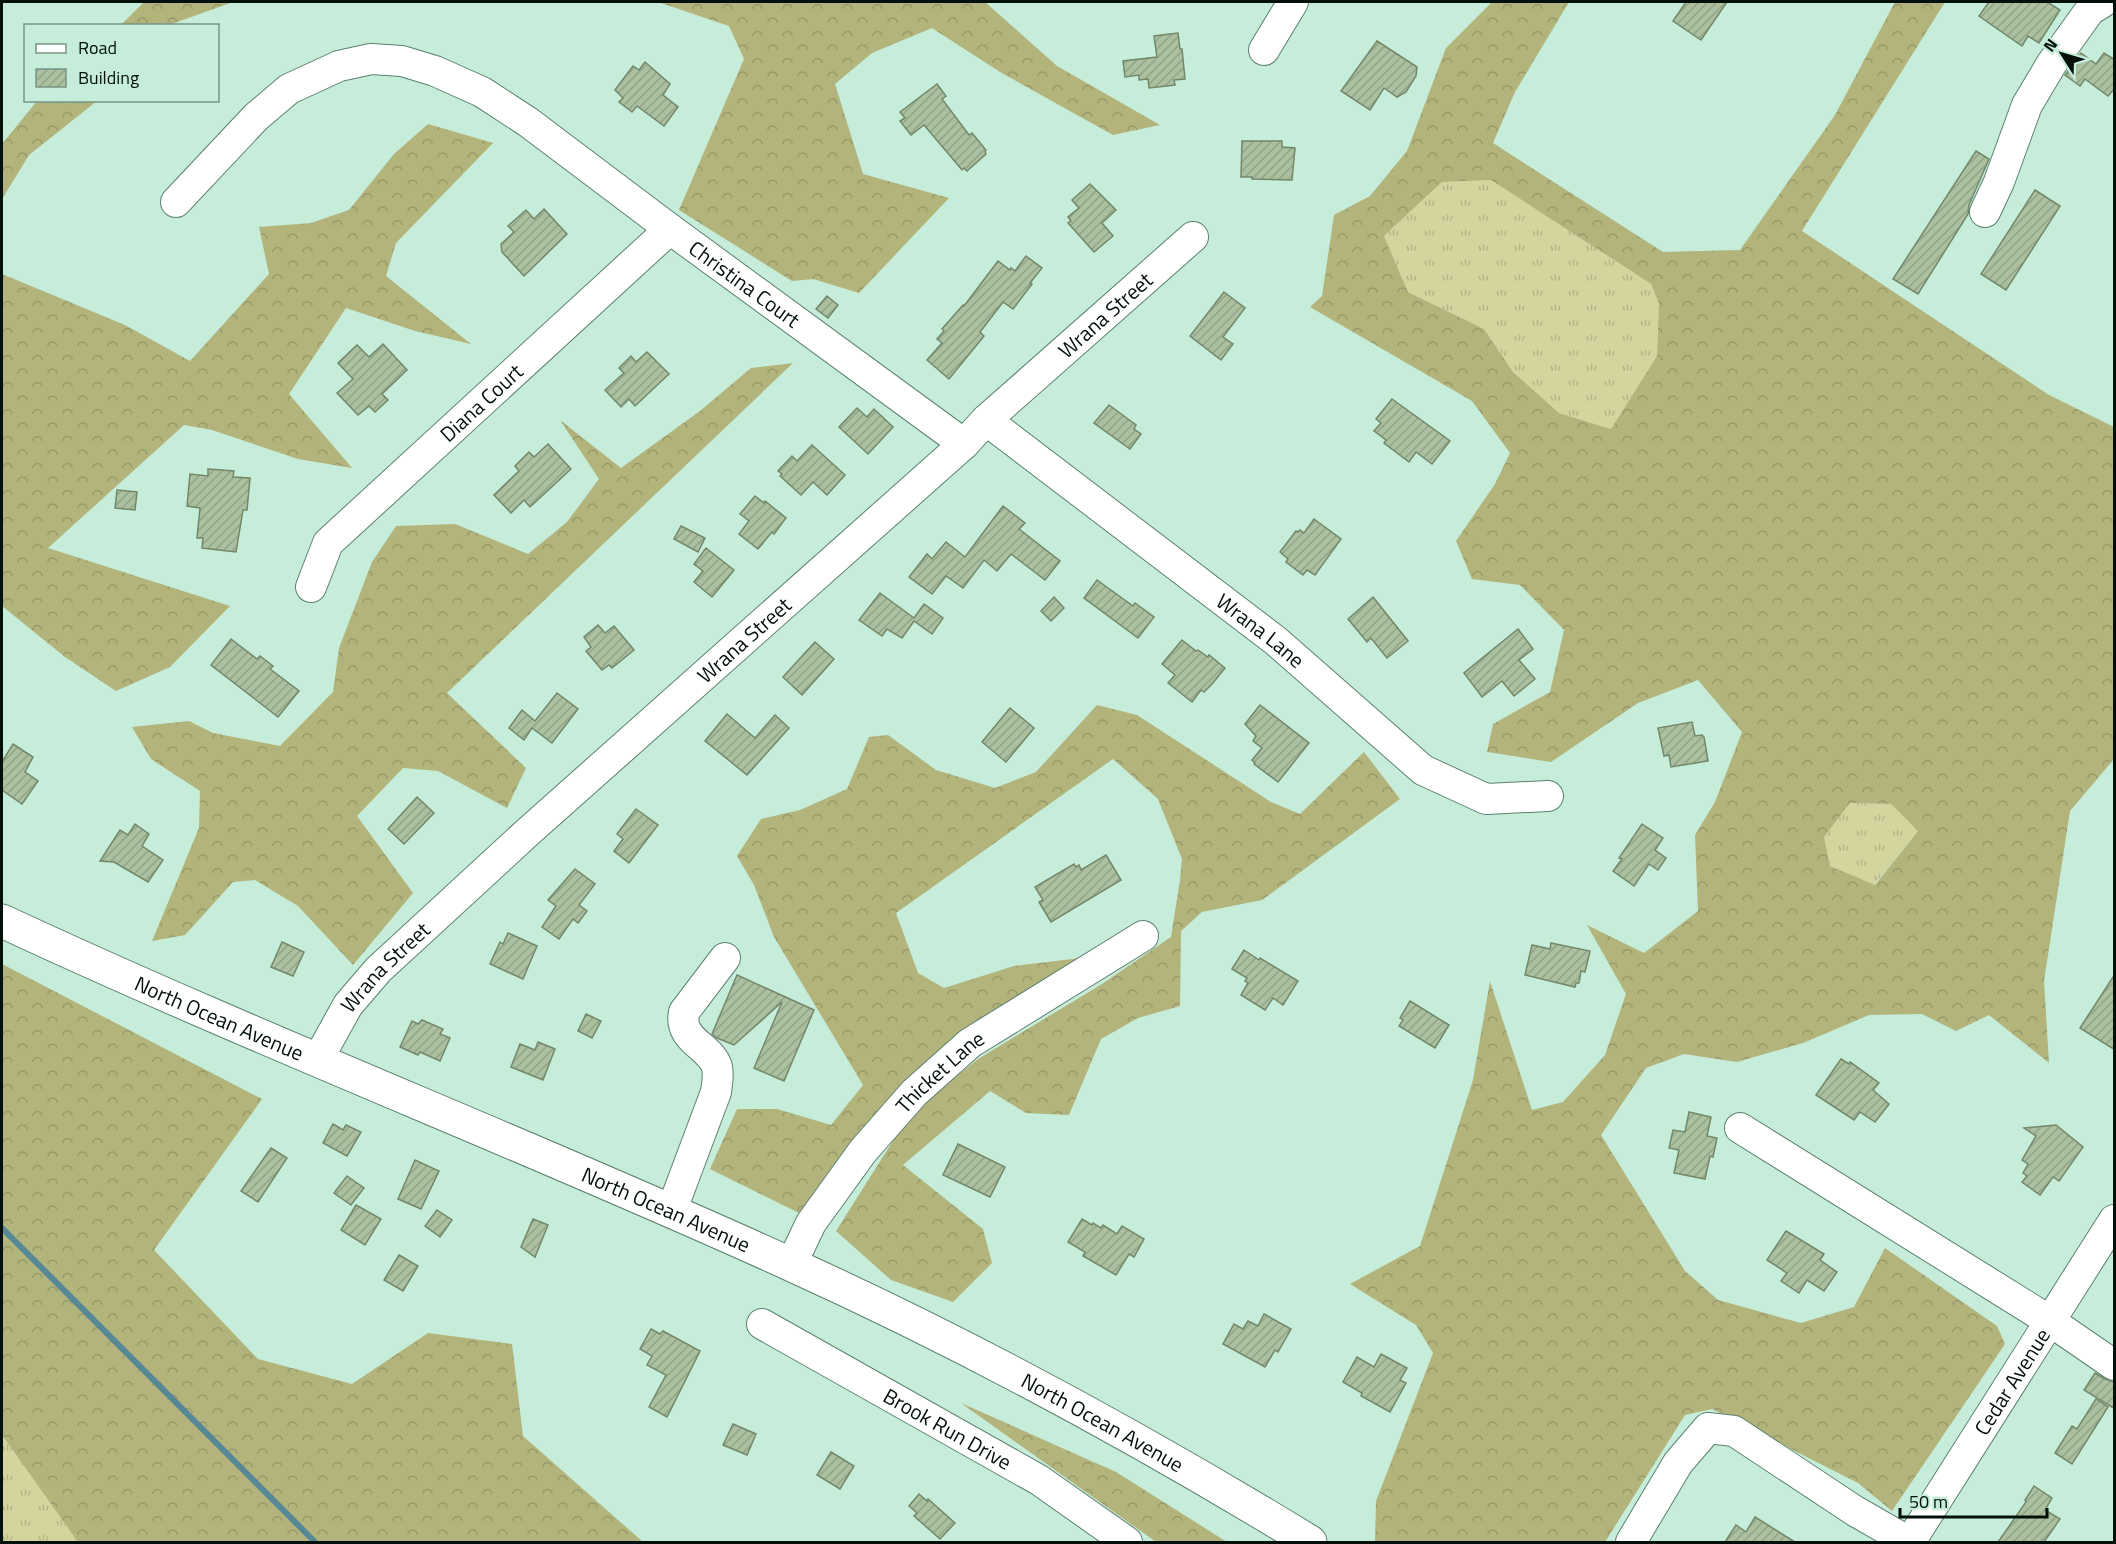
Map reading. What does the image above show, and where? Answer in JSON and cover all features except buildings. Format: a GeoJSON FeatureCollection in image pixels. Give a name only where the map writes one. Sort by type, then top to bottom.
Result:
{"type":"FeatureCollection","features":[{"type":"Feature","properties":{"kind":"main road","name":"North Ocean Avenue"},"geometry":{"type":"LineString","coordinates":[[2,921],[317,1061],[791,1264],[1033,1384],[1215,1485],[1310,1542]]}},
{"type":"Feature","properties":{"kind":"street"},"geometry":{"type":"LineString","coordinates":[[1264,50],[1293,2]]}},
{"type":"Feature","properties":{"kind":"street"},"geometry":{"type":"LineString","coordinates":[[1984,212],[1999,182],[2027,105],[2052,63],[2090,10],[2103,2]]}},
{"type":"Feature","properties":{"kind":"street","name":"Christina Court"},"geometry":{"type":"LineString","coordinates":[[176,202],[256,117],[289,88],[339,66],[371,59],[402,61],[435,71],[482,92],[528,122],[670,230],[964,444]]}},
{"type":"Feature","properties":{"kind":"street","name":"Diana Court"},"geometry":{"type":"LineString","coordinates":[[311,587],[328,543],[670,230]]}},
{"type":"Feature","properties":{"kind":"street","name":"Wrana Street"},"geometry":{"type":"LineString","coordinates":[[317,1061],[348,1005],[378,970],[529,831],[1193,237]]}},
{"type":"Feature","properties":{"kind":"street","name":"Wrana Lane"},"geometry":{"type":"LineString","coordinates":[[986,420],[1276,641],[1423,770],[1486,799],[1548,796]]}},
{"type":"Feature","properties":{"kind":"street","name":"Thicket Lane"},"geometry":{"type":"LineString","coordinates":[[791,1264],[811,1223],[863,1151],[914,1093],[970,1043],[1143,936]]}},
{"type":"Feature","properties":{"kind":"street"},"geometry":{"type":"LineString","coordinates":[[671,1212],[716,1092],[718,1078],[716,1065],[685,1030],[682,1021],[689,1002],[725,958]]}},
{"type":"Feature","properties":{"kind":"street"},"geometry":{"type":"LineString","coordinates":[[1740,1128],[2050,1321],[2115,1365]]}},
{"type":"Feature","properties":{"kind":"street","name":"Cedar Avenue"},"geometry":{"type":"LineString","coordinates":[[1910,1542],[2115,1220]]}},
{"type":"Feature","properties":{"kind":"street","name":"Brook Run Drive"},"geometry":{"type":"LineString","coordinates":[[762,1324],[1039,1480],[1127,1542]]}},
{"type":"Feature","properties":{"kind":"street"},"geometry":{"type":"LineString","coordinates":[[1631,1542],[1678,1463],[1707,1428],[1734,1431],[1856,1511],[1910,1542]]}},
{"type":"Feature","properties":{"kind":"green space"},"geometry":{"type":"Polygon","coordinates":[[[144,2],[233,2],[172,24],[122,24],[144,2]]]}},
{"type":"Feature","properties":{"kind":"green space"},"geometry":{"type":"Polygon","coordinates":[[[658,2],[985,2],[1057,66],[1160,125],[1113,135],[1000,72],[932,28],[872,53],[835,84],[863,174],[949,198],[859,293],[813,279],[792,281],[679,210],[744,59],[729,26],[658,2]]]}},
{"type":"Feature","properties":{"kind":"green space"},"geometry":{"type":"Polygon","coordinates":[[[1492,2],[1569,2],[1515,92],[1493,143],[1663,252],[1740,250],[1835,115],[1895,2],[1945,2],[1802,231],[2049,395],[2114,427],[2114,759],[2070,811],[2044,981],[2049,1063],[1989,1015],[1956,1031],[1922,1014],[1869,1015],[1803,1043],[1737,1062],[1684,1054],[1646,1068],[1601,1135],[1685,1271],[1718,1300],[1801,1323],[1854,1307],[1885,1248],[1997,1326],[2005,1344],[1892,1511],[1858,1483],[1712,1409],[1685,1415],[1605,1542],[1375,1542],[1376,1501],[1433,1353],[1416,1325],[1350,1284],[1420,1246],[1473,1080],[1490,981],[1532,1110],[1563,1102],[1605,1055],[1626,994],[1587,925],[1644,953],[1698,911],[1695,835],[1715,802],[1742,732],[1698,680],[1638,703],[1551,762],[1487,752],[1493,724],[1550,692],[1564,630],[1520,585],[1472,579],[1456,541],[1495,484],[1510,453],[1472,401],[1310,307],[1322,296],[1334,215],[1370,196],[1407,151],[1446,48],[1492,2]],[[1491,180],[1442,182],[1384,236],[1408,292],[1484,329],[1513,372],[1559,413],[1611,429],[1657,356],[1659,304],[1651,284],[1491,180]],[[1850,803],[1824,837],[1830,866],[1875,885],[1918,831],[1891,804],[1850,803]]]}},
{"type":"Feature","properties":{"kind":"green space"},"geometry":{"type":"Polygon","coordinates":[[[36,102],[96,102],[29,155],[2,199],[2,144],[36,102]]]}},
{"type":"Feature","properties":{"kind":"green space"},"geometry":{"type":"Polygon","coordinates":[[[428,124],[493,143],[396,243],[386,276],[471,344],[415,331],[346,308],[289,394],[352,468],[298,459],[212,430],[184,425],[48,548],[230,606],[170,667],[116,691],[65,657],[2,606],[2,274],[125,325],[190,361],[269,274],[259,227],[311,223],[349,210],[394,154],[428,124]]]}},
{"type":"Feature","properties":{"kind":"green space"},"geometry":{"type":"Polygon","coordinates":[[[1491,180],[1651,284],[1659,304],[1657,356],[1611,429],[1559,413],[1513,372],[1484,329],[1408,292],[1384,236],[1442,182],[1491,180]]]}},
{"type":"Feature","properties":{"kind":"green space"},"geometry":{"type":"Polygon","coordinates":[[[793,363],[447,693],[526,768],[507,808],[438,771],[403,768],[357,816],[413,893],[353,965],[298,906],[255,880],[233,882],[185,935],[152,941],[199,828],[200,791],[151,759],[132,727],[189,721],[213,733],[280,746],[333,692],[339,648],[372,562],[396,526],[455,524],[528,554],[567,522],[599,479],[560,420],[621,468],[700,411],[751,368],[793,363]]]}},
{"type":"Feature","properties":{"kind":"green space"},"geometry":{"type":"Polygon","coordinates":[[[1097,705],[1137,715],[1271,802],[1300,814],[1364,752],[1400,799],[1262,900],[1202,912],[1181,931],[1180,1006],[1138,1018],[1101,1039],[1069,1115],[1026,1113],[990,1091],[903,1165],[983,1229],[992,1263],[953,1302],[891,1280],[836,1231],[910,1114],[978,1059],[1102,984],[1171,937],[1182,859],[1158,799],[1113,759],[896,913],[918,973],[944,988],[1014,966],[1089,957],[922,1067],[801,1214],[710,1169],[737,1109],[777,1109],[831,1125],[863,1085],[774,937],[754,885],[737,856],[761,819],[800,810],[847,789],[869,737],[888,735],[936,770],[995,788],[1036,772],[1097,705]]]}},
{"type":"Feature","properties":{"kind":"green space"},"geometry":{"type":"Polygon","coordinates":[[[1850,803],[1891,804],[1918,831],[1874,885],[1830,866],[1824,837],[1850,803]]]}},
{"type":"Feature","properties":{"kind":"green space"},"geometry":{"type":"Polygon","coordinates":[[[2,964],[262,1099],[154,1250],[258,1359],[352,1384],[428,1333],[512,1344],[523,1436],[643,1542],[78,1542],[2,1435],[2,964]]]}},
{"type":"Feature","properties":{"kind":"green space"},"geometry":{"type":"Polygon","coordinates":[[[961,1403],[1116,1472],[1227,1542],[1156,1542],[961,1403]]]}},
{"type":"Feature","properties":{"kind":"green space"},"geometry":{"type":"Polygon","coordinates":[[[2,1435],[78,1542],[2,1542],[2,1435]]]}},
{"type":"Feature","properties":{"kind":"waterway"},"geometry":{"type":"LineString","coordinates":[[2,1228],[315,1542]]}}]}
